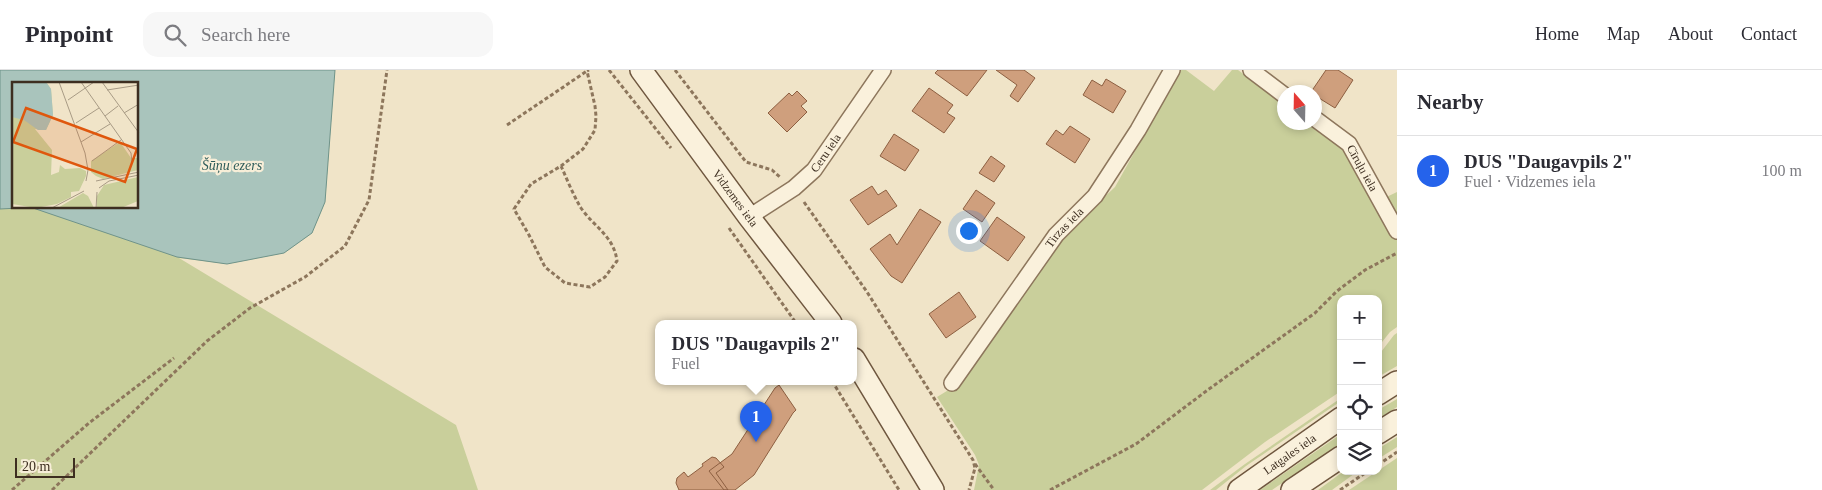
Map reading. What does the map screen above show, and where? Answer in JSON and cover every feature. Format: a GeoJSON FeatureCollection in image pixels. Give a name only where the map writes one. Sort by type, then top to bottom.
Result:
{"type":"FeatureCollection","features":[{"type":"Feature","properties":{"kind":"street","name":"Vidzemes iela"},"geometry":{"type":"LineString","coordinates":[[641,70],[749,217],[829,320]]}},
{"type":"Feature","properties":{"kind":"street","name":"Ceru iela"},"geometry":{"type":"LineString","coordinates":[[749,217],[794,188],[814,170],[883,70]]}},
{"type":"Feature","properties":{"kind":"street","name":"Tirzas iela"},"geometry":{"type":"LineString","coordinates":[[952,383],[1056,234],[1095,196],[1138,130],[1172,70]]}},
{"type":"Feature","properties":{"kind":"street"},"geometry":{"type":"LineString","coordinates":[[1251,70],[1277,90]]}},
{"type":"Feature","properties":{"kind":"street","name":"Cīruļu iela"},"geometry":{"type":"LineString","coordinates":[[1322,124],[1349,144],[1397,231]]}},
{"type":"Feature","properties":{"kind":"street"},"geometry":{"type":"LineString","coordinates":[[857,364],[933,490]]}},
{"type":"Feature","properties":{"kind":"street"},"geometry":{"type":"LineString","coordinates":[[1382,391],[1397,382]]}},
{"type":"Feature","properties":{"kind":"street","name":"Latgales iela"},"geometry":{"type":"LineString","coordinates":[[1239,490],[1337,421]]}},
{"type":"Feature","properties":{"kind":"street"},"geometry":{"type":"LineString","coordinates":[[1382,430],[1397,421]]}},
{"type":"Feature","properties":{"kind":"street"},"geometry":{"type":"LineString","coordinates":[[1292,490],[1337,461]]}},
{"type":"Feature","properties":{"kind":"path"},"geometry":{"type":"LineString","coordinates":[[52,490],[207,341],[250,308],[305,277],[346,246],[369,200],[388,70]]}},
{"type":"Feature","properties":{"kind":"path"},"geometry":{"type":"LineString","coordinates":[[610,70],[676,155]]}},
{"type":"Feature","properties":{"kind":"path"},"geometry":{"type":"LineString","coordinates":[[675,70],[746,162],[772,170],[794,188],[867,292],[974,464],[994,490]]}},
{"type":"Feature","properties":{"kind":"path"},"geometry":{"type":"LineString","coordinates":[[507,125],[588,71],[595,106],[595,130],[583,149],[561,166],[531,184],[514,209],[530,235],[545,267],[565,283],[590,287],[605,277],[617,261],[616,251],[611,242],[581,208],[561,166]]}},
{"type":"Feature","properties":{"kind":"path"},"geometry":{"type":"LineString","coordinates":[[728,227],[794,320]]}},
{"type":"Feature","properties":{"kind":"path"},"geometry":{"type":"LineString","coordinates":[[1050,490],[1136,444],[1315,313],[1337,291],[1365,270],[1397,253]]}},
{"type":"Feature","properties":{"kind":"path"},"geometry":{"type":"LineString","coordinates":[[12,490],[89,423],[174,358]]}},
{"type":"Feature","properties":{"kind":"path"},"geometry":{"type":"LineString","coordinates":[[834,385],[899,490]]}},
{"type":"Feature","properties":{"kind":"path"},"geometry":{"type":"LineString","coordinates":[[1382,462],[1397,452]]}},
{"type":"Feature","properties":{"kind":"path"},"geometry":{"type":"LineString","coordinates":[[969,490],[974,464]]}},
{"type":"Feature","properties":{"kind":"path"},"geometry":{"type":"LineString","coordinates":[[1340,490],[1362,475]]}},
{"type":"Feature","properties":{"kind":"green space"},"geometry":{"type":"Polygon","coordinates":[[[0,70],[335,70],[325,202],[312,233],[284,253],[227,264],[179,258],[456,425],[478,490],[0,490],[0,70]]]}},
{"type":"Feature","properties":{"kind":"green space"},"geometry":{"type":"Polygon","coordinates":[[[1180,70],[1186,70],[1214,91],[1232,70],[1238,70],[1277,99],[1277,130],[1321,130],[1344,146],[1376,202],[1397,192],[1397,327],[1382,342],[1382,295],[1337,295],[1337,394],[1265,442],[1202,490],[974,490],[979,465],[975,455],[937,397],[955,386],[1062,237],[1115,187],[1144,135],[1146,123],[1180,70]]]}},
{"type":"Feature","properties":{"kind":"green space"},"geometry":{"type":"Polygon","coordinates":[[[1397,333],[1397,366],[1382,375],[1382,351],[1397,333]]]}},
{"type":"Feature","properties":{"kind":"green space"},"geometry":{"type":"Polygon","coordinates":[[[1397,399],[1397,407],[1382,416],[1382,408],[1397,399]]]}},
{"type":"Feature","properties":{"kind":"green space"},"geometry":{"type":"Polygon","coordinates":[[[1337,401],[1337,404],[1246,466],[1216,490],[1210,490],[1337,401]]]}},
{"type":"Feature","properties":{"kind":"green space"},"geometry":{"type":"Polygon","coordinates":[[[1337,437],[1337,446],[1272,490],[1260,490],[1337,437]]]}},
{"type":"Feature","properties":{"kind":"green space"},"geometry":{"type":"Polygon","coordinates":[[[1397,437],[1397,447],[1382,456],[1382,446],[1397,437]]]}},
{"type":"Feature","properties":{"kind":"green space"},"geometry":{"type":"Polygon","coordinates":[[[1397,458],[1397,490],[1349,490],[1372,475],[1382,475],[1382,468],[1397,458]]]}},
{"type":"Feature","properties":{"kind":"green space"},"geometry":{"type":"Polygon","coordinates":[[[1339,475],[1353,475],[1332,490],[1318,490],[1339,475]]]}},
{"type":"Feature","properties":{"kind":"water","name":"Šūņu ezers"},"geometry":{"type":"Polygon","coordinates":[[[0,70],[335,70],[325,202],[312,233],[284,253],[227,264],[177,257],[36,209],[139,209],[139,82],[12,82],[12,208],[0,209],[0,70]]]}},
{"type":"Feature","properties":{"kind":"building"},"geometry":{"type":"Polygon","coordinates":[[[938,70],[987,70],[967,96],[935,73],[938,70]]]}},
{"type":"Feature","properties":{"kind":"building"},"geometry":{"type":"Polygon","coordinates":[[[996,70],[1024,70],[1035,78],[1018,102],[1010,96],[1017,85],[996,70]]]}},
{"type":"Feature","properties":{"kind":"building"},"geometry":{"type":"Polygon","coordinates":[[[1326,70],[1338,70],[1353,80],[1335,108],[1322,100],[1322,85],[1316,85],[1326,70]]]}},
{"type":"Feature","properties":{"kind":"building"},"geometry":{"type":"Polygon","coordinates":[[[1106,79],[1126,91],[1113,113],[1083,95],[1092,80],[1102,86],[1106,79]]]}},
{"type":"Feature","properties":{"kind":"building"},"geometry":{"type":"Polygon","coordinates":[[[929,88],[953,105],[947,113],[955,118],[944,133],[912,111],[929,88]]]}},
{"type":"Feature","properties":{"kind":"building"},"geometry":{"type":"Polygon","coordinates":[[[797,91],[807,101],[801,106],[807,112],[787,132],[768,113],[789,93],[792,96],[797,91]]]}},
{"type":"Feature","properties":{"kind":"building"},"geometry":{"type":"Polygon","coordinates":[[[1070,126],[1090,139],[1075,163],[1046,144],[1056,130],[1063,135],[1070,126]]]}},
{"type":"Feature","properties":{"kind":"building"},"geometry":{"type":"Polygon","coordinates":[[[894,134],[919,150],[905,171],[880,156],[894,134]]]}},
{"type":"Feature","properties":{"kind":"building"},"geometry":{"type":"Polygon","coordinates":[[[991,156],[1005,166],[994,182],[979,173],[991,156]]]}},
{"type":"Feature","properties":{"kind":"building"},"geometry":{"type":"Polygon","coordinates":[[[872,186],[878,195],[886,190],[897,206],[868,225],[850,200],[872,186]]]}},
{"type":"Feature","properties":{"kind":"building"},"geometry":{"type":"Polygon","coordinates":[[[976,190],[995,203],[982,222],[963,209],[976,190]]]}},
{"type":"Feature","properties":{"kind":"building"},"geometry":{"type":"Polygon","coordinates":[[[920,209],[941,222],[902,283],[891,276],[870,249],[890,234],[897,245],[920,209]]]}},
{"type":"Feature","properties":{"kind":"building"},"geometry":{"type":"Polygon","coordinates":[[[997,217],[1025,237],[1008,261],[980,241],[997,217]]]}},
{"type":"Feature","properties":{"kind":"building"},"geometry":{"type":"Polygon","coordinates":[[[959,292],[976,317],[946,338],[929,314],[959,292]]]}},
{"type":"Feature","properties":{"kind":"building"},"geometry":{"type":"Polygon","coordinates":[[[779,385],[796,410],[754,475],[735,490],[724,490],[709,471],[732,454],[775,388],[779,385]]]}},
{"type":"Feature","properties":{"kind":"building"},"geometry":{"type":"Polygon","coordinates":[[[712,457],[716,458],[724,467],[716,473],[728,490],[679,490],[676,483],[677,478],[684,472],[688,477],[712,457]]]}},
{"type":"Feature","properties":{"kind":"place","name":"DUS \"Daugavpils 2\""},"geometry":{"type":"Point","coordinates":[756,442]}}]}
